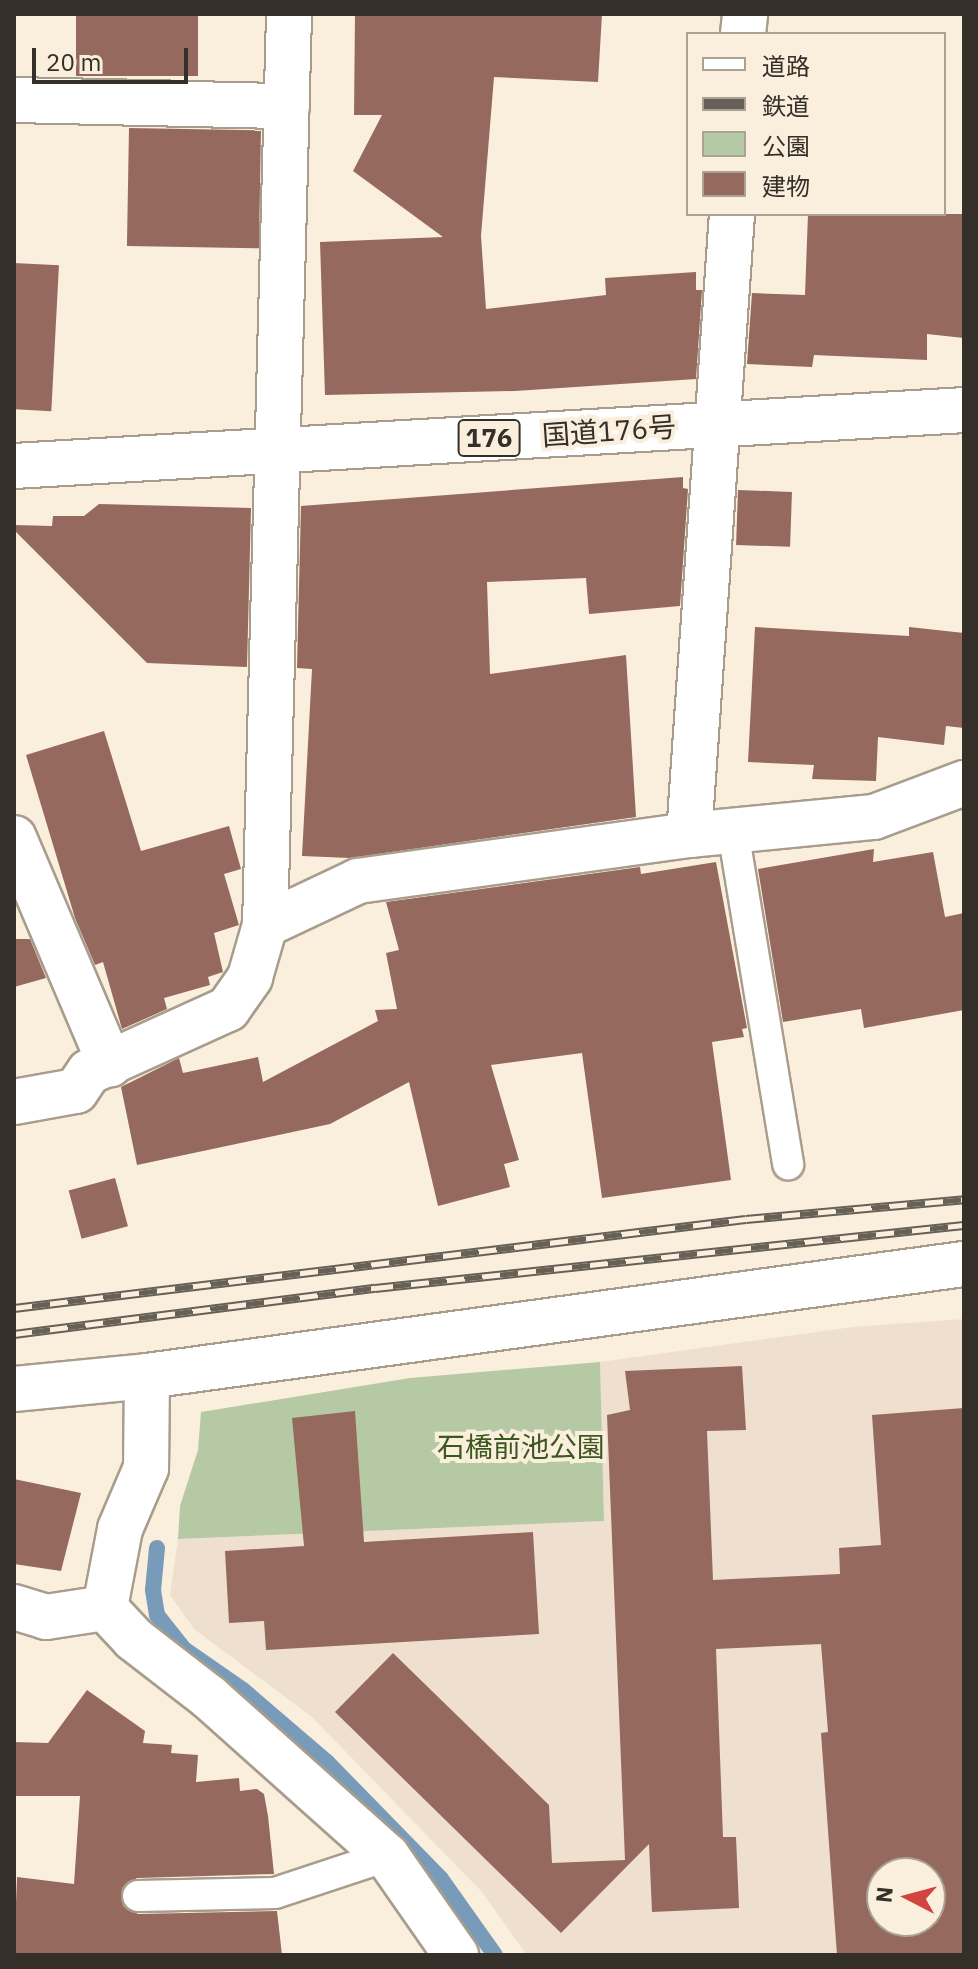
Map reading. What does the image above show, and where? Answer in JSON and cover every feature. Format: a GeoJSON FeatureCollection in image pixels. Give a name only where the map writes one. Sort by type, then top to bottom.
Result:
{"type":"FeatureCollection","features":[{"type":"Feature","properties":{"kind":"main road"},"geometry":{"type":"LineString","coordinates":[[14,1102],[76,1091],[89,1072],[228,1009],[250,977],[265,925],[289,14]]}},
{"type":"Feature","properties":{"kind":"main road"},"geometry":{"type":"LineString","coordinates":[[14,100],[287,106]]}},
{"type":"Feature","properties":{"kind":"main road"},"geometry":{"type":"LineString","coordinates":[[689,835],[732,216]]}},
{"type":"Feature","properties":{"kind":"main road","name":"国道176号"},"geometry":{"type":"LineString","coordinates":[[14,466],[964,410]]}},
{"type":"Feature","properties":{"kind":"main road"},"geometry":{"type":"LineString","coordinates":[[265,925],[358,881],[689,835],[874,817],[964,783]]}},
{"type":"Feature","properties":{"kind":"main road"},"geometry":{"type":"LineString","coordinates":[[14,838],[110,1064]]}},
{"type":"Feature","properties":{"kind":"main road"},"geometry":{"type":"LineString","coordinates":[[14,1389],[147,1376],[964,1264]]}},
{"type":"Feature","properties":{"kind":"main road"},"geometry":{"type":"LineString","coordinates":[[105,1608],[120,1529],[146,1468],[147,1376]]}},
{"type":"Feature","properties":{"kind":"main road"},"geometry":{"type":"LineString","coordinates":[[14,1607],[46,1617],[105,1608]]}},
{"type":"Feature","properties":{"kind":"main road"},"geometry":{"type":"LineString","coordinates":[[105,1608],[134,1639],[209,1697],[387,1856],[456,1955]]}},
{"type":"Feature","properties":{"kind":"lane"},"geometry":{"type":"LineString","coordinates":[[733,831],[788,1165]]}},
{"type":"Feature","properties":{"kind":"lane"},"geometry":{"type":"LineString","coordinates":[[138,1896],[275,1893],[387,1856]]}},
{"type":"Feature","properties":{"kind":"shaded area"},"geometry":{"type":"Polygon","coordinates":[[[964,1319],[964,1955],[527,1955],[482,1892],[312,1717],[194,1629],[170,1595],[178,1539],[604,1521],[600,1362],[853,1327],[964,1319]]]}},
{"type":"Feature","properties":{"kind":"green space","name":"石橋前池公園"},"geometry":{"type":"Polygon","coordinates":[[[600,1362],[604,1521],[178,1539],[180,1506],[198,1450],[201,1412],[410,1378],[600,1362]]]}},
{"type":"Feature","properties":{"kind":"building"},"geometry":{"type":"Polygon","coordinates":[[[76,14],[198,14],[198,76],[76,76],[76,14]]]}},
{"type":"Feature","properties":{"kind":"building"},"geometry":{"type":"Polygon","coordinates":[[[355,14],[602,14],[598,82],[494,77],[481,236],[486,309],[606,295],[605,278],[696,272],[696,290],[702,290],[696,379],[515,391],[325,395],[320,242],[443,237],[353,171],[382,115],[354,115],[355,14]]]}},
{"type":"Feature","properties":{"kind":"building"},"geometry":{"type":"Polygon","coordinates":[[[129,128],[261,130],[259,248],[127,246],[129,128]]]}},
{"type":"Feature","properties":{"kind":"building"},"geometry":{"type":"Polygon","coordinates":[[[964,214],[964,338],[927,334],[927,360],[814,355],[812,367],[747,364],[752,293],[805,295],[808,216],[964,214]]]}},
{"type":"Feature","properties":{"kind":"building"},"geometry":{"type":"Polygon","coordinates":[[[14,263],[59,265],[51,411],[14,409],[14,263]]]}},
{"type":"Feature","properties":{"kind":"building"},"geometry":{"type":"Polygon","coordinates":[[[683,477],[683,488],[688,489],[680,606],[589,614],[586,578],[487,582],[490,674],[626,655],[636,817],[350,858],[302,856],[312,669],[297,668],[301,506],[683,477]]]}},
{"type":"Feature","properties":{"kind":"building"},"geometry":{"type":"Polygon","coordinates":[[[738,490],[792,492],[790,547],[736,545],[738,490]]]}},
{"type":"Feature","properties":{"kind":"building"},"geometry":{"type":"Polygon","coordinates":[[[99,504],[251,508],[247,667],[147,663],[14,530],[14,525],[52,526],[53,516],[84,516],[99,504]]]}},
{"type":"Feature","properties":{"kind":"building"},"geometry":{"type":"Polygon","coordinates":[[[755,627],[909,636],[909,627],[964,633],[964,728],[946,726],[944,745],[878,737],[876,781],[812,779],[814,765],[748,762],[755,627]]]}},
{"type":"Feature","properties":{"kind":"building"},"geometry":{"type":"Polygon","coordinates":[[[104,731],[141,851],[229,826],[241,869],[224,874],[239,925],[214,933],[223,972],[208,977],[210,985],[164,998],[167,1009],[122,1029],[103,962],[95,965],[75,918],[26,755],[104,731]]]}},
{"type":"Feature","properties":{"kind":"building"},"geometry":{"type":"Polygon","coordinates":[[[874,849],[873,862],[933,852],[945,917],[964,913],[964,1010],[864,1028],[861,1009],[783,1022],[758,869],[874,849]]]}},
{"type":"Feature","properties":{"kind":"building"},"geometry":{"type":"Polygon","coordinates":[[[716,862],[747,1028],[742,1029],[744,1037],[712,1042],[731,1180],[602,1198],[582,1053],[491,1065],[519,1160],[504,1164],[510,1187],[438,1206],[409,1082],[330,1124],[137,1165],[121,1087],[179,1058],[183,1073],[258,1057],[263,1082],[378,1021],[375,1010],[397,1009],[386,953],[399,950],[386,902],[640,867],[641,874],[716,862]]]}},
{"type":"Feature","properties":{"kind":"building"},"geometry":{"type":"Polygon","coordinates":[[[14,939],[30,939],[46,978],[14,987],[14,939]]]}},
{"type":"Feature","properties":{"kind":"building"},"geometry":{"type":"Polygon","coordinates":[[[115,1178],[128,1226],[82,1239],[69,1190],[115,1178]]]}},
{"type":"Feature","properties":{"kind":"building"},"geometry":{"type":"Polygon","coordinates":[[[742,1366],[746,1430],[707,1431],[713,1580],[840,1574],[839,1548],[881,1545],[872,1415],[964,1408],[964,1955],[837,1955],[821,1733],[828,1732],[821,1644],[716,1649],[723,1837],[736,1837],[739,1908],[652,1912],[649,1844],[561,1933],[335,1712],[393,1653],[549,1805],[552,1863],[625,1860],[607,1415],[630,1410],[625,1371],[742,1366]]]}},
{"type":"Feature","properties":{"kind":"building"},"geometry":{"type":"Polygon","coordinates":[[[355,1411],[364,1542],[533,1532],[539,1634],[266,1650],[264,1621],[229,1623],[225,1551],[304,1546],[292,1418],[355,1411]]]}},
{"type":"Feature","properties":{"kind":"building"},"geometry":{"type":"Polygon","coordinates":[[[14,1479],[81,1493],[61,1571],[14,1564],[14,1479]]]}},
{"type":"Feature","properties":{"kind":"building"},"geometry":{"type":"Polygon","coordinates":[[[87,1690],[145,1731],[143,1743],[172,1745],[171,1753],[198,1755],[196,1782],[239,1778],[240,1791],[257,1789],[264,1794],[268,1816],[274,1874],[137,1878],[122,1888],[123,1906],[138,1914],[277,1911],[282,1955],[14,1955],[17,1877],[74,1884],[80,1796],[14,1796],[14,1742],[48,1743],[87,1690]]]}},
{"type":"Feature","properties":{"kind":"waterway"},"geometry":{"type":"LineString","coordinates":[[157,1548],[153,1590],[157,1615],[184,1649],[243,1690],[327,1762],[441,1879],[495,1955]]}},
{"type":"Feature","properties":{"kind":"railway"},"geometry":{"type":"LineString","coordinates":[[14,1308],[746,1219],[964,1199]]}},
{"type":"Feature","properties":{"kind":"railway"},"geometry":{"type":"LineString","coordinates":[[14,1334],[375,1288],[964,1225]]}}]}
